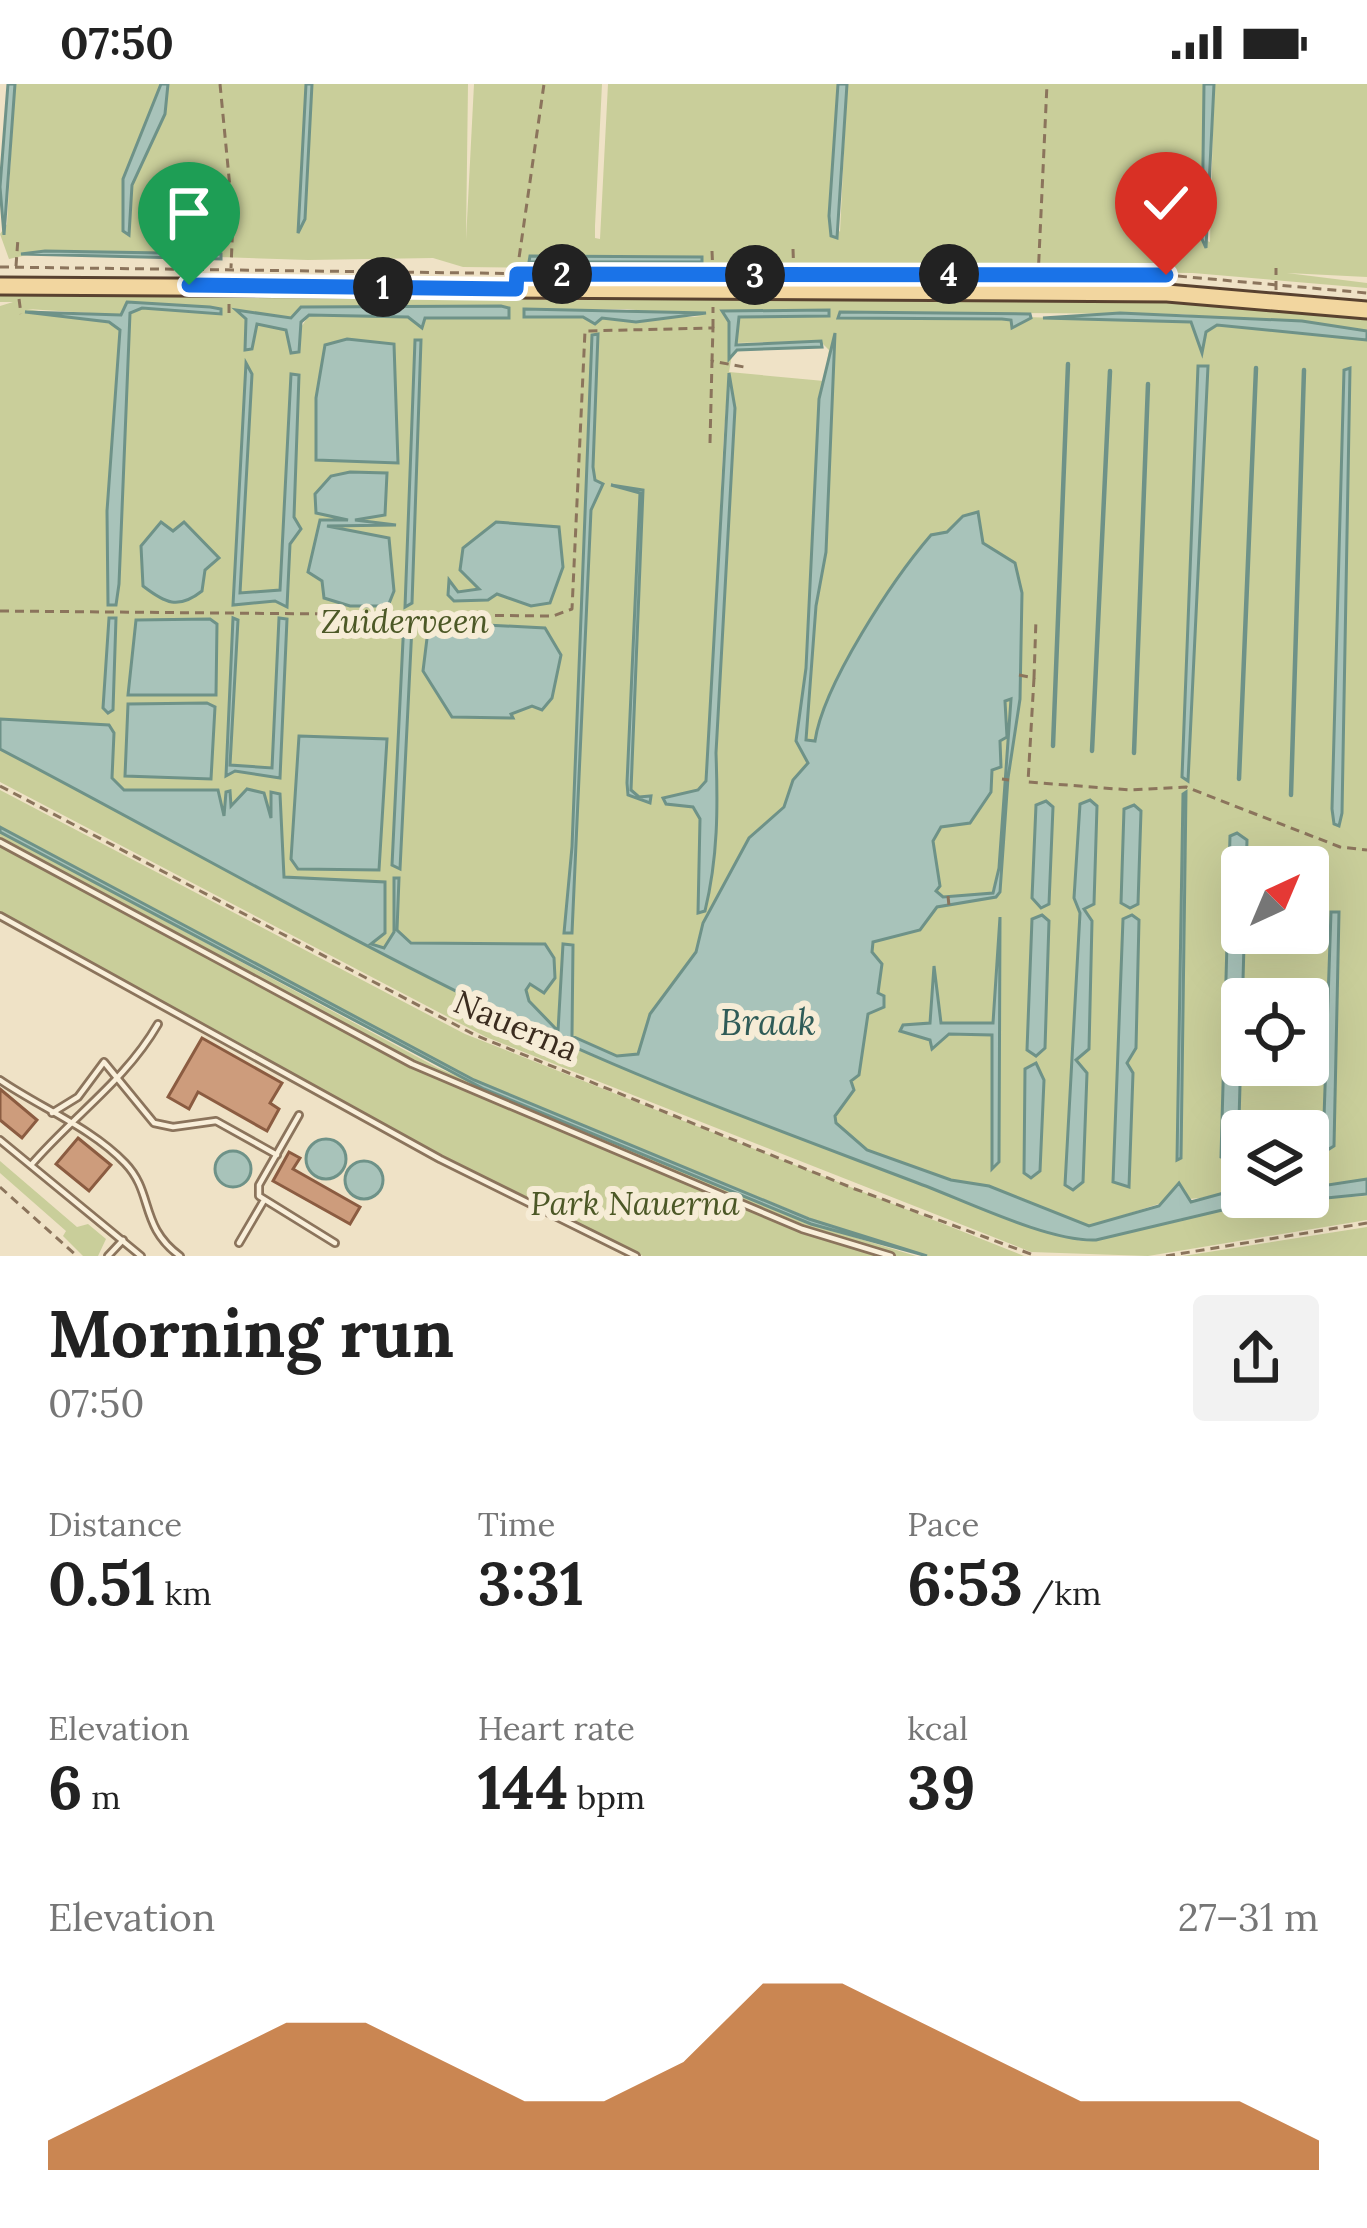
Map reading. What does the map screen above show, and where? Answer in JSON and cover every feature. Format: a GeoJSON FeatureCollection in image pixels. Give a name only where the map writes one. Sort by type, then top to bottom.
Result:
{"type":"FeatureCollection","features":[{"type":"Feature","properties":{"kind":"main road"},"geometry":{"type":"LineString","coordinates":[[0,286],[517,281],[713,291],[794,284],[950,292],[1039,285],[1276,299],[1367,310]]}},
{"type":"Feature","properties":{"kind":"lane"},"geometry":{"type":"LineString","coordinates":[[0,842],[412,1064],[802,1229],[891,1256]]}},
{"type":"Feature","properties":{"kind":"lane"},"geometry":{"type":"LineString","coordinates":[[0,916],[423,1150],[636,1256]]}},
{"type":"Feature","properties":{"kind":"lane"},"geometry":{"type":"LineString","coordinates":[[31,1166],[68,1122],[121,1079],[158,1024]]}},
{"type":"Feature","properties":{"kind":"lane"},"geometry":{"type":"LineString","coordinates":[[52,1113],[78,1097],[104,1062],[154,1123],[216,1121],[277,1155]]}},
{"type":"Feature","properties":{"kind":"lane"},"geometry":{"type":"LineString","coordinates":[[0,1080],[127,1165],[154,1231],[180,1256]]}},
{"type":"Feature","properties":{"kind":"lane"},"geometry":{"type":"LineString","coordinates":[[238,1244],[263,1202],[259,1185],[299,1115]]}},
{"type":"Feature","properties":{"kind":"lane"},"geometry":{"type":"LineString","coordinates":[[0,1140],[142,1256]]}},
{"type":"Feature","properties":{"kind":"lane"},"geometry":{"type":"LineString","coordinates":[[263,1202],[335,1243]]}},
{"type":"Feature","properties":{"kind":"lane"},"geometry":{"type":"LineString","coordinates":[[108,1256],[116,1253],[123,1240]]}},
{"type":"Feature","properties":{"kind":"path"},"geometry":{"type":"LineString","coordinates":[[220,84],[233,219],[229,313]]}},
{"type":"Feature","properties":{"kind":"path"},"geometry":{"type":"LineString","coordinates":[[517,281],[544,84]]}},
{"type":"Feature","properties":{"kind":"path"},"geometry":{"type":"LineString","coordinates":[[1039,285],[1047,84]]}},
{"type":"Feature","properties":{"kind":"path"},"geometry":{"type":"LineString","coordinates":[[949,244],[950,292]]}},
{"type":"Feature","properties":{"kind":"path"},"geometry":{"type":"LineString","coordinates":[[794,249],[794,284],[949,274],[1039,285],[1166,275],[1276,281],[1367,293]]}},
{"type":"Feature","properties":{"kind":"path"},"geometry":{"type":"LineString","coordinates":[[712,251],[713,291]]}},
{"type":"Feature","properties":{"kind":"path"},"geometry":{"type":"LineString","coordinates":[[1166,262],[1167,293]]}},
{"type":"Feature","properties":{"kind":"path"},"geometry":{"type":"LineString","coordinates":[[0,267],[231,267],[517,281],[648,275]]}},
{"type":"Feature","properties":{"kind":"path"},"geometry":{"type":"LineString","coordinates":[[1276,268],[1276,299]]}},
{"type":"Feature","properties":{"kind":"path"},"geometry":{"type":"LineString","coordinates":[[710,443],[713,311]]}},
{"type":"Feature","properties":{"kind":"path"},"geometry":{"type":"LineString","coordinates":[[0,611],[553,616],[572,609],[585,331],[713,328]]}},
{"type":"Feature","properties":{"kind":"path"},"geometry":{"type":"LineString","coordinates":[[712,361],[744,368]]}},
{"type":"Feature","properties":{"kind":"path"},"geometry":{"type":"LineString","coordinates":[[1036,619],[1028,782],[1130,790],[1186,787],[1340,847],[1367,850]]}},
{"type":"Feature","properties":{"kind":"path"},"geometry":{"type":"LineString","coordinates":[[1018,675],[1034,679]]}},
{"type":"Feature","properties":{"kind":"path","name":"Nauerna"},"geometry":{"type":"LineString","coordinates":[[0,786],[475,1035],[855,1190],[1036,1256]]}},
{"type":"Feature","properties":{"kind":"path"},"geometry":{"type":"LineString","coordinates":[[948,896],[949,906]]}},
{"type":"Feature","properties":{"kind":"path"},"geometry":{"type":"LineString","coordinates":[[0,1187],[76,1256]]}},
{"type":"Feature","properties":{"kind":"path"},"geometry":{"type":"LineString","coordinates":[[1166,1256],[1367,1223]]}},
{"type":"Feature","properties":{"kind":"green space"},"geometry":{"type":"Polygon","coordinates":[[[15,84],[161,84],[123,179],[123,231],[128,234],[132,185],[164,114],[168,84],[306,84],[299,232],[305,219],[312,84],[468,84],[466,240],[474,84],[602,84],[595,226],[595,238],[600,239],[608,84],[838,84],[829,216],[840,232],[847,84],[1204,84],[1202,239],[1210,242],[1214,84],[1367,84],[1367,277],[1287,273],[1367,283],[1367,288],[1193,273],[463,267],[433,258],[308,260],[45,251],[9,259],[0,234],[7,224],[15,84]],[[531,256],[530,262],[702,261],[701,257],[531,256]]]}},
{"type":"Feature","properties":{"kind":"green space","name":"Zuiderveen"},"geometry":{"type":"Polygon","coordinates":[[[0,292],[1152,302],[1367,318],[1367,331],[1181,314],[841,312],[839,317],[1002,319],[1012,320],[1012,327],[1026,317],[1235,324],[1367,340],[1367,1179],[1329,1185],[1329,1110],[1221,1110],[1221,1196],[1168,1201],[1089,1226],[989,1186],[951,1180],[867,1150],[836,1124],[820,1145],[1080,1241],[1221,1208],[1221,1218],[1329,1218],[1329,1198],[1367,1196],[1367,1220],[1148,1256],[1031,1252],[486,1037],[0,782],[0,306],[13,302],[0,302],[0,292]],[[128,302],[121,315],[27,309],[125,326],[133,309],[220,309],[128,302]],[[501,306],[301,307],[291,318],[244,313],[272,326],[300,329],[309,315],[408,317],[501,306]],[[627,309],[524,310],[525,317],[702,317],[627,309]],[[820,341],[734,343],[729,372],[824,381],[829,350],[820,341]],[[729,374],[699,912],[712,873],[717,834],[716,753],[735,408],[729,374]],[[1018,682],[1011,699],[999,868],[991,895],[1000,892],[1018,682]]]}},
{"type":"Feature","properties":{"kind":"green space"},"geometry":{"type":"Polygon","coordinates":[[[0,790],[465,1034],[1024,1256],[927,1256],[822,1223],[474,1080],[0,827],[0,790]]]}},
{"type":"Feature","properties":{"kind":"green space","name":"Park Nauerna"},"geometry":{"type":"Polygon","coordinates":[[[0,832],[438,1068],[811,1224],[916,1256],[643,1256],[390,1129],[0,912],[0,832]]]}},
{"type":"Feature","properties":{"kind":"green space"},"geometry":{"type":"Polygon","coordinates":[[[0,1161],[77,1227],[88,1224],[106,1239],[98,1256],[83,1256],[63,1236],[66,1231],[0,1173],[0,1161]]]}},
{"type":"Feature","properties":{"kind":"green space"},"geometry":{"type":"Polygon","coordinates":[[[1367,1227],[1367,1256],[1183,1256],[1367,1227]]]}},
{"type":"Feature","properties":{"kind":"water"},"geometry":{"type":"Polygon","coordinates":[[[8,84],[15,84],[4,235],[0,187],[8,84]]]}},
{"type":"Feature","properties":{"kind":"water"},"geometry":{"type":"Polygon","coordinates":[[[161,84],[168,84],[165,114],[132,185],[129,235],[123,231],[123,179],[161,84]]]}},
{"type":"Feature","properties":{"kind":"water"},"geometry":{"type":"Polygon","coordinates":[[[306,84],[312,84],[305,219],[298,233],[306,84]]]}},
{"type":"Feature","properties":{"kind":"water"},"geometry":{"type":"Polygon","coordinates":[[[838,84],[847,84],[837,238],[831,236],[829,216],[838,84]]]}},
{"type":"Feature","properties":{"kind":"water"},"geometry":{"type":"Polygon","coordinates":[[[1204,84],[1214,84],[1206,248],[1202,239],[1204,84]]]}},
{"type":"Feature","properties":{"kind":"water"},"geometry":{"type":"Polygon","coordinates":[[[21,254],[221,254],[221,259],[21,254]]]}},
{"type":"Feature","properties":{"kind":"water"},"geometry":{"type":"Polygon","coordinates":[[[530,256],[702,257],[702,262],[529,262],[530,256]]]}},
{"type":"Feature","properties":{"kind":"water"},"geometry":{"type":"Polygon","coordinates":[[[127,302],[210,307],[221,309],[221,314],[142,308],[130,313],[119,584],[116,605],[108,605],[107,511],[120,330],[109,322],[25,312],[121,315],[127,302]]]}},
{"type":"Feature","properties":{"kind":"water"},"geometry":{"type":"Polygon","coordinates":[[[501,306],[509,308],[509,318],[425,318],[422,328],[408,317],[309,315],[301,322],[299,352],[291,353],[286,330],[257,324],[252,349],[245,350],[246,319],[236,310],[291,318],[301,307],[501,306]]]}},
{"type":"Feature","properties":{"kind":"water"},"geometry":{"type":"Polygon","coordinates":[[[524,309],[706,313],[636,322],[602,318],[595,324],[583,317],[524,317],[524,309]]]}},
{"type":"Feature","properties":{"kind":"water"},"geometry":{"type":"Polygon","coordinates":[[[829,310],[829,316],[739,317],[736,345],[821,341],[822,347],[737,350],[729,359],[729,322],[722,311],[829,310]]]}},
{"type":"Feature","properties":{"kind":"water"},"geometry":{"type":"Polygon","coordinates":[[[840,312],[1030,314],[1031,318],[1012,328],[1011,320],[1002,319],[838,318],[840,312]]]}},
{"type":"Feature","properties":{"kind":"water"},"geometry":{"type":"Polygon","coordinates":[[[1120,313],[1302,321],[1367,331],[1367,340],[1217,325],[1206,332],[1202,353],[1191,322],[1043,318],[1120,313]]]}},
{"type":"Feature","properties":{"kind":"water","name":"Braak"},"geometry":{"type":"Polygon","coordinates":[[[835,333],[826,552],[816,606],[806,740],[815,741],[845,663],[931,535],[947,532],[963,516],[978,512],[983,543],[1015,563],[1022,593],[1020,699],[1008,778],[1000,892],[996,897],[937,907],[920,930],[873,942],[872,952],[882,964],[878,993],[884,996],[884,1007],[868,1014],[859,1075],[851,1081],[854,1090],[835,1116],[836,1123],[867,1150],[951,1180],[989,1186],[1089,1226],[1159,1206],[1179,1183],[1191,1202],[1221,1194],[1221,1210],[1096,1240],[1030,1227],[558,1040],[380,953],[0,749],[0,719],[109,725],[114,733],[112,778],[124,790],[218,790],[224,816],[226,792],[230,791],[231,806],[247,789],[264,793],[271,818],[271,792],[280,794],[284,877],[385,882],[385,933],[371,944],[384,948],[394,932],[394,878],[399,878],[397,930],[411,943],[545,944],[554,958],[555,978],[544,993],[530,984],[526,990],[529,1001],[558,1031],[563,944],[573,945],[572,1036],[617,1056],[638,1054],[650,1014],[696,952],[703,923],[749,838],[784,807],[793,780],[808,763],[796,741],[806,668],[819,399],[835,333]],[[1011,699],[1005,701],[1007,737],[1000,741],[1001,767],[992,770],[991,792],[970,823],[941,827],[933,841],[940,886],[936,891],[943,897],[993,893],[999,868],[1011,699]]]}},
{"type":"Feature","properties":{"kind":"water"},"geometry":{"type":"Polygon","coordinates":[[[598,334],[593,467],[595,480],[603,484],[591,510],[572,933],[564,933],[572,847],[592,335],[598,334]]]}},
{"type":"Feature","properties":{"kind":"water"},"geometry":{"type":"Polygon","coordinates":[[[347,339],[394,344],[398,463],[316,460],[316,398],[325,345],[347,339]]]}},
{"type":"Feature","properties":{"kind":"water"},"geometry":{"type":"Polygon","coordinates":[[[415,340],[421,340],[412,603],[405,607],[415,340]]]}},
{"type":"Feature","properties":{"kind":"water"},"geometry":{"type":"Polygon","coordinates":[[[246,363],[252,374],[240,593],[280,590],[291,374],[299,375],[294,517],[301,529],[290,544],[287,607],[275,601],[233,605],[246,363]]]}},
{"type":"Feature","properties":{"kind":"water"},"geometry":{"type":"Polygon","coordinates":[[[1198,366],[1208,366],[1188,781],[1182,777],[1198,366]]]}},
{"type":"Feature","properties":{"kind":"water"},"geometry":{"type":"Polygon","coordinates":[[[1350,368],[1339,826],[1334,824],[1332,809],[1344,370],[1350,368]]]}},
{"type":"Feature","properties":{"kind":"water"},"geometry":{"type":"Polygon","coordinates":[[[729,373],[735,408],[716,832],[705,911],[698,913],[700,819],[693,807],[666,804],[663,798],[698,790],[706,781],[729,373]]]}},
{"type":"Feature","properties":{"kind":"water"},"geometry":{"type":"Polygon","coordinates":[[[387,473],[385,515],[355,520],[396,525],[327,526],[389,538],[394,591],[388,606],[350,606],[324,598],[322,581],[308,572],[320,520],[348,520],[316,513],[315,494],[331,476],[387,473]]]}},
{"type":"Feature","properties":{"kind":"water"},"geometry":{"type":"Polygon","coordinates":[[[611,485],[643,490],[631,790],[639,797],[651,796],[650,803],[628,795],[627,783],[640,493],[611,485]]]}},
{"type":"Feature","properties":{"kind":"water"},"geometry":{"type":"Polygon","coordinates":[[[161,522],[173,531],[184,522],[219,558],[205,570],[202,591],[186,601],[165,600],[143,586],[141,546],[161,522]]]}},
{"type":"Feature","properties":{"kind":"water"},"geometry":{"type":"Polygon","coordinates":[[[496,522],[559,527],[563,567],[550,603],[531,606],[497,594],[488,600],[454,601],[448,595],[449,580],[458,592],[479,589],[460,570],[463,548],[496,522]]]}},
{"type":"Feature","properties":{"kind":"water"},"geometry":{"type":"Polygon","coordinates":[[[109,618],[116,618],[113,710],[108,713],[103,708],[109,618]]]}},
{"type":"Feature","properties":{"kind":"water"},"geometry":{"type":"Polygon","coordinates":[[[233,618],[238,620],[230,765],[272,768],[279,618],[287,619],[280,778],[235,771],[226,776],[233,618]]]}},
{"type":"Feature","properties":{"kind":"water"},"geometry":{"type":"Polygon","coordinates":[[[210,619],[217,624],[216,695],[128,695],[136,620],[210,619]]]}},
{"type":"Feature","properties":{"kind":"water"},"geometry":{"type":"Polygon","coordinates":[[[404,620],[412,626],[400,869],[392,865],[404,620]]]}},
{"type":"Feature","properties":{"kind":"water"},"geometry":{"type":"Polygon","coordinates":[[[429,622],[545,628],[561,655],[552,698],[542,710],[532,706],[511,714],[513,718],[452,717],[423,671],[429,622]]]}},
{"type":"Feature","properties":{"kind":"water"},"geometry":{"type":"Polygon","coordinates":[[[207,703],[215,707],[211,779],[125,776],[128,704],[207,703]]]}},
{"type":"Feature","properties":{"kind":"water"},"geometry":{"type":"Polygon","coordinates":[[[299,736],[387,739],[379,870],[298,869],[291,859],[299,736]]]}},
{"type":"Feature","properties":{"kind":"water"},"geometry":{"type":"Polygon","coordinates":[[[1186,792],[1181,1158],[1177,1160],[1183,794],[1186,792]]]}},
{"type":"Feature","properties":{"kind":"water"},"geometry":{"type":"Polygon","coordinates":[[[1090,800],[1097,806],[1094,904],[1084,909],[1092,921],[1089,1049],[1076,1060],[1087,1073],[1083,1182],[1073,1190],[1065,1185],[1080,913],[1074,898],[1080,804],[1090,800]]]}},
{"type":"Feature","properties":{"kind":"water"},"geometry":{"type":"Polygon","coordinates":[[[1046,801],[1053,807],[1049,904],[1041,908],[1032,898],[1036,805],[1046,801]]]}},
{"type":"Feature","properties":{"kind":"water"},"geometry":{"type":"Polygon","coordinates":[[[1134,805],[1141,811],[1138,904],[1130,908],[1121,903],[1124,809],[1134,805]]]}},
{"type":"Feature","properties":{"kind":"water"},"geometry":{"type":"Polygon","coordinates":[[[0,827],[474,1080],[809,1219],[927,1256],[811,1224],[484,1089],[0,832],[0,827]]]}},
{"type":"Feature","properties":{"kind":"water"},"geometry":{"type":"Polygon","coordinates":[[[1237,833],[1247,840],[1247,846],[1230,846],[1230,836],[1237,833]]]}},
{"type":"Feature","properties":{"kind":"water"},"geometry":{"type":"Polygon","coordinates":[[[1331,912],[1339,912],[1334,1146],[1329,1149],[1329,1110],[1324,1110],[1325,1086],[1329,1086],[1331,912]]]}},
{"type":"Feature","properties":{"kind":"water"},"geometry":{"type":"Polygon","coordinates":[[[1042,915],[1049,921],[1045,1048],[1036,1056],[1027,1050],[1032,919],[1042,915]]]}},
{"type":"Feature","properties":{"kind":"water"},"geometry":{"type":"Polygon","coordinates":[[[1132,915],[1139,920],[1136,1048],[1127,1063],[1133,1073],[1129,1187],[1113,1182],[1123,919],[1132,915]]]}},
{"type":"Feature","properties":{"kind":"water"},"geometry":{"type":"Polygon","coordinates":[[[1000,917],[999,1162],[992,1169],[992,1035],[949,1034],[932,1049],[930,1040],[900,1031],[903,1025],[930,1023],[934,966],[941,1023],[993,1023],[1000,917]]]}},
{"type":"Feature","properties":{"kind":"water"},"geometry":{"type":"Polygon","coordinates":[[[1227,954],[1244,954],[1243,978],[1226,978],[1227,954]]]}},
{"type":"Feature","properties":{"kind":"water"},"geometry":{"type":"Polygon","coordinates":[[[1036,1063],[1044,1080],[1040,1171],[1031,1178],[1024,1173],[1025,1069],[1036,1063]]]}},
{"type":"Feature","properties":{"kind":"water"},"geometry":{"type":"Polygon","coordinates":[[[1223,1086],[1240,1086],[1239,1110],[1222,1110],[1223,1086]]]}},
{"type":"Feature","properties":{"kind":"water"},"geometry":{"type":"Polygon","coordinates":[[[326,1139],[340,1145],[346,1159],[340,1173],[326,1179],[312,1173],[306,1159],[312,1145],[326,1139]]]}},
{"type":"Feature","properties":{"kind":"water"},"geometry":{"type":"Polygon","coordinates":[[[233,1151],[246,1156],[251,1169],[246,1182],[233,1187],[220,1182],[215,1169],[220,1156],[233,1151]]]}},
{"type":"Feature","properties":{"kind":"water"},"geometry":{"type":"Polygon","coordinates":[[[364,1161],[378,1166],[383,1180],[378,1194],[364,1199],[350,1194],[345,1180],[350,1166],[364,1161]]]}},
{"type":"Feature","properties":{"kind":"water","name":"Braak"},"geometry":{"type":"Polygon","coordinates":[[[1367,1179],[1367,1194],[1329,1198],[1329,1185],[1367,1179]]]}},
{"type":"Feature","properties":{"kind":"building"},"geometry":{"type":"Polygon","coordinates":[[[202,1038],[282,1083],[270,1103],[279,1109],[267,1131],[198,1092],[189,1109],[168,1097],[202,1038]]]}},
{"type":"Feature","properties":{"kind":"building"},"geometry":{"type":"Polygon","coordinates":[[[0,1089],[37,1120],[22,1138],[0,1120],[0,1089]]]}},
{"type":"Feature","properties":{"kind":"building"},"geometry":{"type":"Polygon","coordinates":[[[78,1138],[111,1165],[89,1191],[56,1164],[78,1138]]]}},
{"type":"Feature","properties":{"kind":"building"},"geometry":{"type":"Polygon","coordinates":[[[289,1152],[300,1158],[293,1169],[360,1207],[350,1224],[273,1181],[289,1152]]]}},
{"type":"Feature","properties":{"kind":"waterway"},"geometry":{"type":"LineString","coordinates":[[1053,746],[1068,364]]}},
{"type":"Feature","properties":{"kind":"waterway"},"geometry":{"type":"LineString","coordinates":[[1239,779],[1256,368]]}},
{"type":"Feature","properties":{"kind":"waterway"},"geometry":{"type":"LineString","coordinates":[[1291,795],[1304,370]]}},
{"type":"Feature","properties":{"kind":"waterway"},"geometry":{"type":"LineString","coordinates":[[1092,751],[1110,371]]}},
{"type":"Feature","properties":{"kind":"waterway"},"geometry":{"type":"LineString","coordinates":[[1134,753],[1148,384]]}},
{"type":"Feature","properties":{"kind":"route"},"geometry":{"type":"LineString","coordinates":[[189,285],[516,289],[517,274],[1166,275]]}}]}
